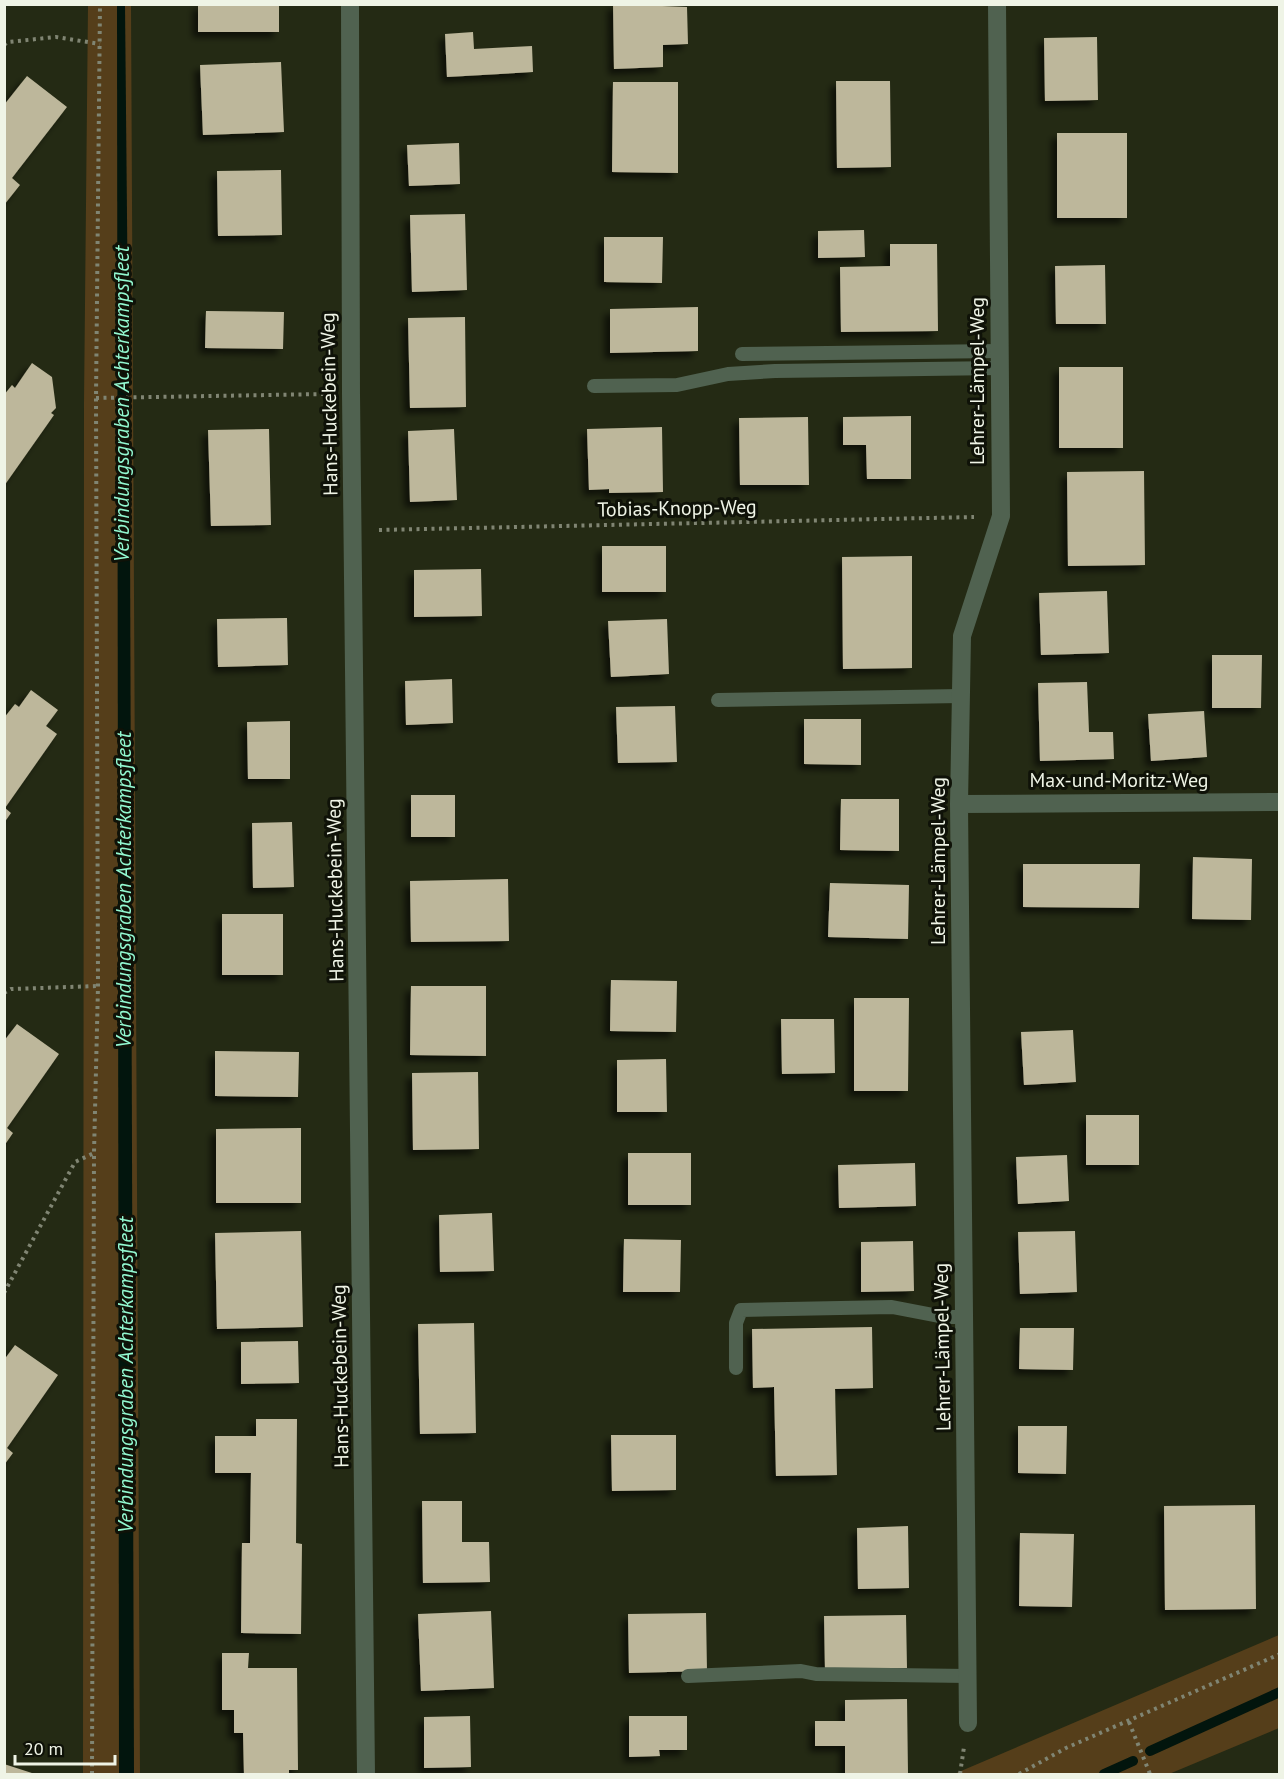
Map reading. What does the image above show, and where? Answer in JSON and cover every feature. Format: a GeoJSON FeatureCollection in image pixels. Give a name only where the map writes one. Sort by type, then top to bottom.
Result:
{"type":"FeatureCollection","features":[{"type":"Feature","properties":{"kind":"street","name":"Hans-Huckebein-Weg"},"geometry":{"type":"LineString","coordinates":[[350,4],[351,394],[366,1774]]}},
{"type":"Feature","properties":{"kind":"street","name":"Lehrer-Lämpel-Weg"},"geometry":{"type":"LineString","coordinates":[[968,1723],[959,804],[962,636],[1001,516],[997,4]]}},
{"type":"Feature","properties":{"kind":"street","name":"Max-und-Moritz-Weg"},"geometry":{"type":"LineString","coordinates":[[959,804],[1280,802]]}},
{"type":"Feature","properties":{"kind":"lane"},"geometry":{"type":"LineString","coordinates":[[742,354],[1000,359]]}},
{"type":"Feature","properties":{"kind":"lane"},"geometry":{"type":"LineString","coordinates":[[594,386],[677,385],[720,375],[1000,359]]}},
{"type":"Feature","properties":{"kind":"lane"},"geometry":{"type":"LineString","coordinates":[[718,700],[961,696]]}},
{"type":"Feature","properties":{"kind":"lane"},"geometry":{"type":"LineString","coordinates":[[736,1368],[736,1323],[741,1310],[892,1307],[944,1317],[964,1317]]}},
{"type":"Feature","properties":{"kind":"lane"},"geometry":{"type":"LineString","coordinates":[[688,1676],[801,1671],[816,1674],[968,1676]]}},
{"type":"Feature","properties":{"kind":"path"},"geometry":{"type":"LineString","coordinates":[[92,1774],[94,1153],[98,986],[96,399],[100,4]]}},
{"type":"Feature","properties":{"kind":"path"},"geometry":{"type":"LineString","coordinates":[[4,45],[8,42],[56,37],[100,44]]}},
{"type":"Feature","properties":{"kind":"path"},"geometry":{"type":"LineString","coordinates":[[96,399],[351,394]]}},
{"type":"Feature","properties":{"kind":"path","name":"Tobias-Knopp-Weg"},"geometry":{"type":"LineString","coordinates":[[354,530],[1001,516]]}},
{"type":"Feature","properties":{"kind":"path"},"geometry":{"type":"LineString","coordinates":[[4,993],[11,989],[98,986]]}},
{"type":"Feature","properties":{"kind":"path"},"geometry":{"type":"LineString","coordinates":[[4,1293],[75,1162],[94,1153]]}},
{"type":"Feature","properties":{"kind":"path"},"geometry":{"type":"LineString","coordinates":[[1019,1774],[1066,1748],[1280,1654]]}},
{"type":"Feature","properties":{"kind":"path"},"geometry":{"type":"LineString","coordinates":[[1129,1722],[1150,1774]]}},
{"type":"Feature","properties":{"kind":"shaded area"},"geometry":{"type":"Polygon","coordinates":[[[131,4],[140,1774],[83,1774],[84,403],[88,5],[131,4]]]}},
{"type":"Feature","properties":{"kind":"shaded area"},"geometry":{"type":"Polygon","coordinates":[[[1279,1635],[1279,1728],[1169,1774],[954,1774],[1279,1635]]]}},
{"type":"Feature","properties":{"kind":"water","name":"Verbindungsgraben Achterkampsfleet"},"geometry":{"type":"Polygon","coordinates":[[[117,5],[125,5],[130,530],[134,1774],[119,1774],[117,5]]]}},
{"type":"Feature","properties":{"kind":"building"},"geometry":{"type":"Polygon","coordinates":[[[198,4],[279,4],[279,32],[198,32],[198,4]]]}},
{"type":"Feature","properties":{"kind":"building"},"geometry":{"type":"Polygon","coordinates":[[[613,4],[687,7],[688,44],[663,45],[663,67],[614,69],[613,4]]]}},
{"type":"Feature","properties":{"kind":"building"},"geometry":{"type":"Polygon","coordinates":[[[473,32],[474,49],[532,46],[533,72],[447,77],[445,34],[473,32]]]}},
{"type":"Feature","properties":{"kind":"building"},"geometry":{"type":"Polygon","coordinates":[[[1097,37],[1098,100],[1045,101],[1044,38],[1097,37]]]}},
{"type":"Feature","properties":{"kind":"building"},"geometry":{"type":"Polygon","coordinates":[[[281,62],[284,132],[203,135],[200,65],[281,62]]]}},
{"type":"Feature","properties":{"kind":"building"},"geometry":{"type":"Polygon","coordinates":[[[27,76],[67,107],[12,178],[20,185],[4,205],[4,105],[27,76]]]}},
{"type":"Feature","properties":{"kind":"building"},"geometry":{"type":"Polygon","coordinates":[[[836,81],[890,81],[891,167],[837,168],[836,81]]]}},
{"type":"Feature","properties":{"kind":"building"},"geometry":{"type":"Polygon","coordinates":[[[613,82],[678,82],[678,173],[612,172],[613,82]]]}},
{"type":"Feature","properties":{"kind":"building"},"geometry":{"type":"Polygon","coordinates":[[[1057,133],[1127,133],[1127,218],[1057,218],[1057,133]]]}},
{"type":"Feature","properties":{"kind":"building"},"geometry":{"type":"Polygon","coordinates":[[[459,143],[460,184],[409,186],[407,145],[459,143]]]}},
{"type":"Feature","properties":{"kind":"building"},"geometry":{"type":"Polygon","coordinates":[[[281,170],[282,235],[218,236],[217,171],[281,170]]]}},
{"type":"Feature","properties":{"kind":"building"},"geometry":{"type":"Polygon","coordinates":[[[465,214],[467,290],[412,292],[410,215],[465,214]]]}},
{"type":"Feature","properties":{"kind":"building"},"geometry":{"type":"Polygon","coordinates":[[[864,230],[865,257],[818,258],[818,231],[864,230]]]}},
{"type":"Feature","properties":{"kind":"building"},"geometry":{"type":"Polygon","coordinates":[[[604,237],[663,237],[662,283],[604,282],[604,237]]]}},
{"type":"Feature","properties":{"kind":"building"},"geometry":{"type":"Polygon","coordinates":[[[890,244],[937,244],[938,331],[841,332],[840,267],[890,266],[890,244]]]}},
{"type":"Feature","properties":{"kind":"building"},"geometry":{"type":"Polygon","coordinates":[[[1105,265],[1106,324],[1056,324],[1055,266],[1105,265]]]}},
{"type":"Feature","properties":{"kind":"building"},"geometry":{"type":"Polygon","coordinates":[[[698,307],[698,351],[610,353],[610,309],[698,307]]]}},
{"type":"Feature","properties":{"kind":"building"},"geometry":{"type":"Polygon","coordinates":[[[206,311],[284,312],[283,349],[205,348],[206,311]]]}},
{"type":"Feature","properties":{"kind":"building"},"geometry":{"type":"Polygon","coordinates":[[[465,317],[466,407],[410,408],[408,318],[465,317]]]}},
{"type":"Feature","properties":{"kind":"building"},"geometry":{"type":"Polygon","coordinates":[[[32,363],[52,377],[56,408],[51,413],[54,415],[4,486],[4,395],[12,385],[15,388],[32,363]]]}},
{"type":"Feature","properties":{"kind":"building"},"geometry":{"type":"Polygon","coordinates":[[[1059,367],[1123,367],[1123,448],[1059,448],[1059,367]]]}},
{"type":"Feature","properties":{"kind":"building"},"geometry":{"type":"Polygon","coordinates":[[[911,416],[911,479],[867,479],[866,445],[843,445],[843,417],[911,416]]]}},
{"type":"Feature","properties":{"kind":"building"},"geometry":{"type":"Polygon","coordinates":[[[808,417],[809,485],[740,485],[739,418],[808,417]]]}},
{"type":"Feature","properties":{"kind":"building"},"geometry":{"type":"Polygon","coordinates":[[[662,427],[663,492],[609,493],[609,489],[589,490],[587,429],[662,427]]]}},
{"type":"Feature","properties":{"kind":"building"},"geometry":{"type":"Polygon","coordinates":[[[269,429],[271,525],[211,526],[208,430],[269,429]]]}},
{"type":"Feature","properties":{"kind":"building"},"geometry":{"type":"Polygon","coordinates":[[[454,429],[457,500],[410,502],[408,431],[454,429]]]}},
{"type":"Feature","properties":{"kind":"building"},"geometry":{"type":"Polygon","coordinates":[[[1144,471],[1145,565],[1068,566],[1067,472],[1144,471]]]}},
{"type":"Feature","properties":{"kind":"building"},"geometry":{"type":"Polygon","coordinates":[[[602,546],[666,546],[666,592],[602,592],[602,546]]]}},
{"type":"Feature","properties":{"kind":"building"},"geometry":{"type":"Polygon","coordinates":[[[912,556],[912,668],[843,669],[842,557],[912,556]]]}},
{"type":"Feature","properties":{"kind":"building"},"geometry":{"type":"Polygon","coordinates":[[[481,569],[482,616],[414,617],[414,570],[481,569]]]}},
{"type":"Feature","properties":{"kind":"building"},"geometry":{"type":"Polygon","coordinates":[[[1107,591],[1109,653],[1041,655],[1039,593],[1107,591]]]}},
{"type":"Feature","properties":{"kind":"building"},"geometry":{"type":"Polygon","coordinates":[[[287,618],[288,665],[218,667],[217,619],[287,618]]]}},
{"type":"Feature","properties":{"kind":"building"},"geometry":{"type":"Polygon","coordinates":[[[667,619],[669,674],[611,677],[608,621],[667,619]]]}},
{"type":"Feature","properties":{"kind":"building"},"geometry":{"type":"Polygon","coordinates":[[[1212,655],[1262,655],[1261,708],[1212,708],[1212,655]]]}},
{"type":"Feature","properties":{"kind":"building"},"geometry":{"type":"Polygon","coordinates":[[[452,679],[453,723],[406,725],[405,681],[452,679]]]}},
{"type":"Feature","properties":{"kind":"building"},"geometry":{"type":"Polygon","coordinates":[[[1087,682],[1089,732],[1113,732],[1114,759],[1040,761],[1038,683],[1087,682]]]}},
{"type":"Feature","properties":{"kind":"building"},"geometry":{"type":"Polygon","coordinates":[[[31,690],[58,710],[46,726],[57,734],[5,808],[11,813],[4,823],[4,718],[15,704],[19,707],[31,690]]]}},
{"type":"Feature","properties":{"kind":"building"},"geometry":{"type":"Polygon","coordinates":[[[675,706],[677,762],[618,763],[616,707],[675,706]]]}},
{"type":"Feature","properties":{"kind":"building"},"geometry":{"type":"Polygon","coordinates":[[[1204,711],[1207,757],[1151,761],[1148,714],[1204,711]]]}},
{"type":"Feature","properties":{"kind":"building"},"geometry":{"type":"Polygon","coordinates":[[[804,719],[861,719],[861,765],[804,764],[804,719]]]}},
{"type":"Feature","properties":{"kind":"building"},"geometry":{"type":"Polygon","coordinates":[[[290,721],[290,779],[248,779],[247,722],[290,721]]]}},
{"type":"Feature","properties":{"kind":"building"},"geometry":{"type":"Polygon","coordinates":[[[411,795],[455,795],[455,837],[411,837],[411,795]]]}},
{"type":"Feature","properties":{"kind":"building"},"geometry":{"type":"Polygon","coordinates":[[[841,799],[899,799],[899,851],[840,850],[841,799]]]}},
{"type":"Feature","properties":{"kind":"building"},"geometry":{"type":"Polygon","coordinates":[[[292,822],[294,887],[253,888],[252,823],[292,822]]]}},
{"type":"Feature","properties":{"kind":"building"},"geometry":{"type":"Polygon","coordinates":[[[1193,857],[1252,859],[1251,920],[1192,919],[1193,857]]]}},
{"type":"Feature","properties":{"kind":"building"},"geometry":{"type":"Polygon","coordinates":[[[1023,864],[1140,864],[1139,908],[1023,907],[1023,864]]]}},
{"type":"Feature","properties":{"kind":"building"},"geometry":{"type":"Polygon","coordinates":[[[508,879],[509,941],[411,942],[410,881],[508,879]]]}},
{"type":"Feature","properties":{"kind":"building"},"geometry":{"type":"Polygon","coordinates":[[[830,883],[909,885],[908,939],[828,937],[830,883]]]}},
{"type":"Feature","properties":{"kind":"building"},"geometry":{"type":"Polygon","coordinates":[[[222,914],[283,914],[283,975],[222,975],[222,914]]]}},
{"type":"Feature","properties":{"kind":"building"},"geometry":{"type":"Polygon","coordinates":[[[611,980],[677,981],[676,1032],[610,1031],[611,980]]]}},
{"type":"Feature","properties":{"kind":"building"},"geometry":{"type":"Polygon","coordinates":[[[411,986],[486,986],[486,1056],[410,1055],[411,986]]]}},
{"type":"Feature","properties":{"kind":"building"},"geometry":{"type":"Polygon","coordinates":[[[854,998],[909,998],[908,1091],[854,1091],[854,998]]]}},
{"type":"Feature","properties":{"kind":"building"},"geometry":{"type":"Polygon","coordinates":[[[781,1019],[834,1019],[835,1073],[782,1074],[781,1019]]]}},
{"type":"Feature","properties":{"kind":"building"},"geometry":{"type":"Polygon","coordinates":[[[17,1024],[59,1054],[7,1128],[13,1133],[4,1146],[4,1041],[17,1024]]]}},
{"type":"Feature","properties":{"kind":"building"},"geometry":{"type":"Polygon","coordinates":[[[1073,1030],[1076,1082],[1024,1085],[1021,1032],[1073,1030]]]}},
{"type":"Feature","properties":{"kind":"building"},"geometry":{"type":"Polygon","coordinates":[[[215,1051],[299,1052],[298,1097],[215,1096],[215,1051]]]}},
{"type":"Feature","properties":{"kind":"building"},"geometry":{"type":"Polygon","coordinates":[[[666,1059],[667,1112],[617,1112],[617,1060],[666,1059]]]}},
{"type":"Feature","properties":{"kind":"building"},"geometry":{"type":"Polygon","coordinates":[[[478,1072],[479,1149],[413,1150],[412,1073],[478,1072]]]}},
{"type":"Feature","properties":{"kind":"building"},"geometry":{"type":"Polygon","coordinates":[[[1086,1115],[1139,1115],[1139,1165],[1086,1165],[1086,1115]]]}},
{"type":"Feature","properties":{"kind":"building"},"geometry":{"type":"Polygon","coordinates":[[[301,1128],[301,1203],[216,1203],[216,1129],[301,1128]]]}},
{"type":"Feature","properties":{"kind":"building"},"geometry":{"type":"Polygon","coordinates":[[[628,1153],[691,1153],[691,1205],[628,1205],[628,1153]]]}},
{"type":"Feature","properties":{"kind":"building"},"geometry":{"type":"Polygon","coordinates":[[[1067,1155],[1069,1201],[1018,1204],[1016,1157],[1067,1155]]]}},
{"type":"Feature","properties":{"kind":"building"},"geometry":{"type":"Polygon","coordinates":[[[915,1163],[916,1206],[839,1208],[838,1165],[915,1163]]]}},
{"type":"Feature","properties":{"kind":"building"},"geometry":{"type":"Polygon","coordinates":[[[492,1213],[494,1271],[440,1272],[439,1215],[492,1213]]]}},
{"type":"Feature","properties":{"kind":"building"},"geometry":{"type":"Polygon","coordinates":[[[301,1231],[303,1327],[217,1329],[215,1233],[301,1231]]]}},
{"type":"Feature","properties":{"kind":"building"},"geometry":{"type":"Polygon","coordinates":[[[1075,1231],[1077,1292],[1020,1294],[1018,1232],[1075,1231]]]}},
{"type":"Feature","properties":{"kind":"building"},"geometry":{"type":"Polygon","coordinates":[[[624,1239],[681,1240],[680,1292],[623,1292],[624,1239]]]}},
{"type":"Feature","properties":{"kind":"building"},"geometry":{"type":"Polygon","coordinates":[[[913,1241],[914,1291],[861,1292],[861,1242],[913,1241]]]}},
{"type":"Feature","properties":{"kind":"building"},"geometry":{"type":"Polygon","coordinates":[[[474,1323],[476,1433],[420,1434],[418,1324],[474,1323]]]}},
{"type":"Feature","properties":{"kind":"building"},"geometry":{"type":"Polygon","coordinates":[[[872,1327],[873,1388],[835,1389],[837,1475],[776,1476],[774,1387],[753,1388],[752,1329],[872,1327]]]}},
{"type":"Feature","properties":{"kind":"building"},"geometry":{"type":"Polygon","coordinates":[[[1020,1328],[1074,1328],[1073,1370],[1019,1369],[1020,1328]]]}},
{"type":"Feature","properties":{"kind":"building"},"geometry":{"type":"Polygon","coordinates":[[[298,1341],[299,1383],[241,1384],[241,1342],[298,1341]]]}},
{"type":"Feature","properties":{"kind":"building"},"geometry":{"type":"Polygon","coordinates":[[[15,1345],[58,1375],[7,1448],[13,1453],[4,1465],[4,1360],[15,1345]]]}},
{"type":"Feature","properties":{"kind":"building"},"geometry":{"type":"Polygon","coordinates":[[[256,1419],[297,1419],[296,1543],[302,1544],[301,1634],[241,1633],[242,1543],[250,1543],[251,1473],[215,1473],[215,1436],[256,1436],[256,1419]]]}},
{"type":"Feature","properties":{"kind":"building"},"geometry":{"type":"Polygon","coordinates":[[[1018,1426],[1067,1426],[1066,1474],[1018,1473],[1018,1426]]]}},
{"type":"Feature","properties":{"kind":"building"},"geometry":{"type":"Polygon","coordinates":[[[611,1435],[676,1435],[676,1490],[612,1491],[611,1435]]]}},
{"type":"Feature","properties":{"kind":"building"},"geometry":{"type":"Polygon","coordinates":[[[422,1501],[462,1501],[462,1542],[489,1542],[490,1582],[423,1583],[422,1501]]]}},
{"type":"Feature","properties":{"kind":"building"},"geometry":{"type":"Polygon","coordinates":[[[1255,1505],[1256,1609],[1165,1610],[1164,1506],[1255,1505]]]}},
{"type":"Feature","properties":{"kind":"building"},"geometry":{"type":"Polygon","coordinates":[[[908,1526],[909,1588],[858,1589],[857,1528],[908,1526]]]}},
{"type":"Feature","properties":{"kind":"building"},"geometry":{"type":"Polygon","coordinates":[[[1020,1533],[1074,1534],[1072,1607],[1019,1606],[1020,1533]]]}},
{"type":"Feature","properties":{"kind":"building"},"geometry":{"type":"Polygon","coordinates":[[[491,1611],[494,1688],[421,1691],[418,1614],[491,1611]]]}},
{"type":"Feature","properties":{"kind":"building"},"geometry":{"type":"Polygon","coordinates":[[[706,1613],[707,1671],[629,1673],[628,1614],[706,1613]]]}},
{"type":"Feature","properties":{"kind":"building"},"geometry":{"type":"Polygon","coordinates":[[[906,1615],[907,1668],[825,1669],[824,1616],[906,1615]]]}},
{"type":"Feature","properties":{"kind":"building"},"geometry":{"type":"Polygon","coordinates":[[[222,1653],[249,1653],[248,1668],[297,1668],[298,1770],[289,1770],[289,1774],[244,1774],[243,1733],[234,1733],[234,1710],[222,1710],[222,1653]]]}},
{"type":"Feature","properties":{"kind":"building"},"geometry":{"type":"Polygon","coordinates":[[[907,1699],[908,1774],[845,1774],[845,1746],[815,1746],[815,1721],[845,1721],[845,1700],[907,1699]]]}},
{"type":"Feature","properties":{"kind":"building"},"geometry":{"type":"Polygon","coordinates":[[[470,1716],[471,1767],[424,1768],[424,1717],[470,1716]]]}},
{"type":"Feature","properties":{"kind":"building"},"geometry":{"type":"Polygon","coordinates":[[[629,1716],[687,1716],[687,1750],[659,1750],[660,1756],[629,1757],[629,1716]]]}},
{"type":"Feature","properties":{"kind":"building"},"geometry":{"type":"Polygon","coordinates":[[[4,1764],[35,1774],[4,1774],[4,1764]]]}},
{"type":"Feature","properties":{"kind":"waterway"},"geometry":{"type":"LineString","coordinates":[[1150,1751],[1280,1692]]}},
{"type":"Feature","properties":{"kind":"waterway"},"geometry":{"type":"LineString","coordinates":[[1104,1774],[1133,1761]]}}]}
